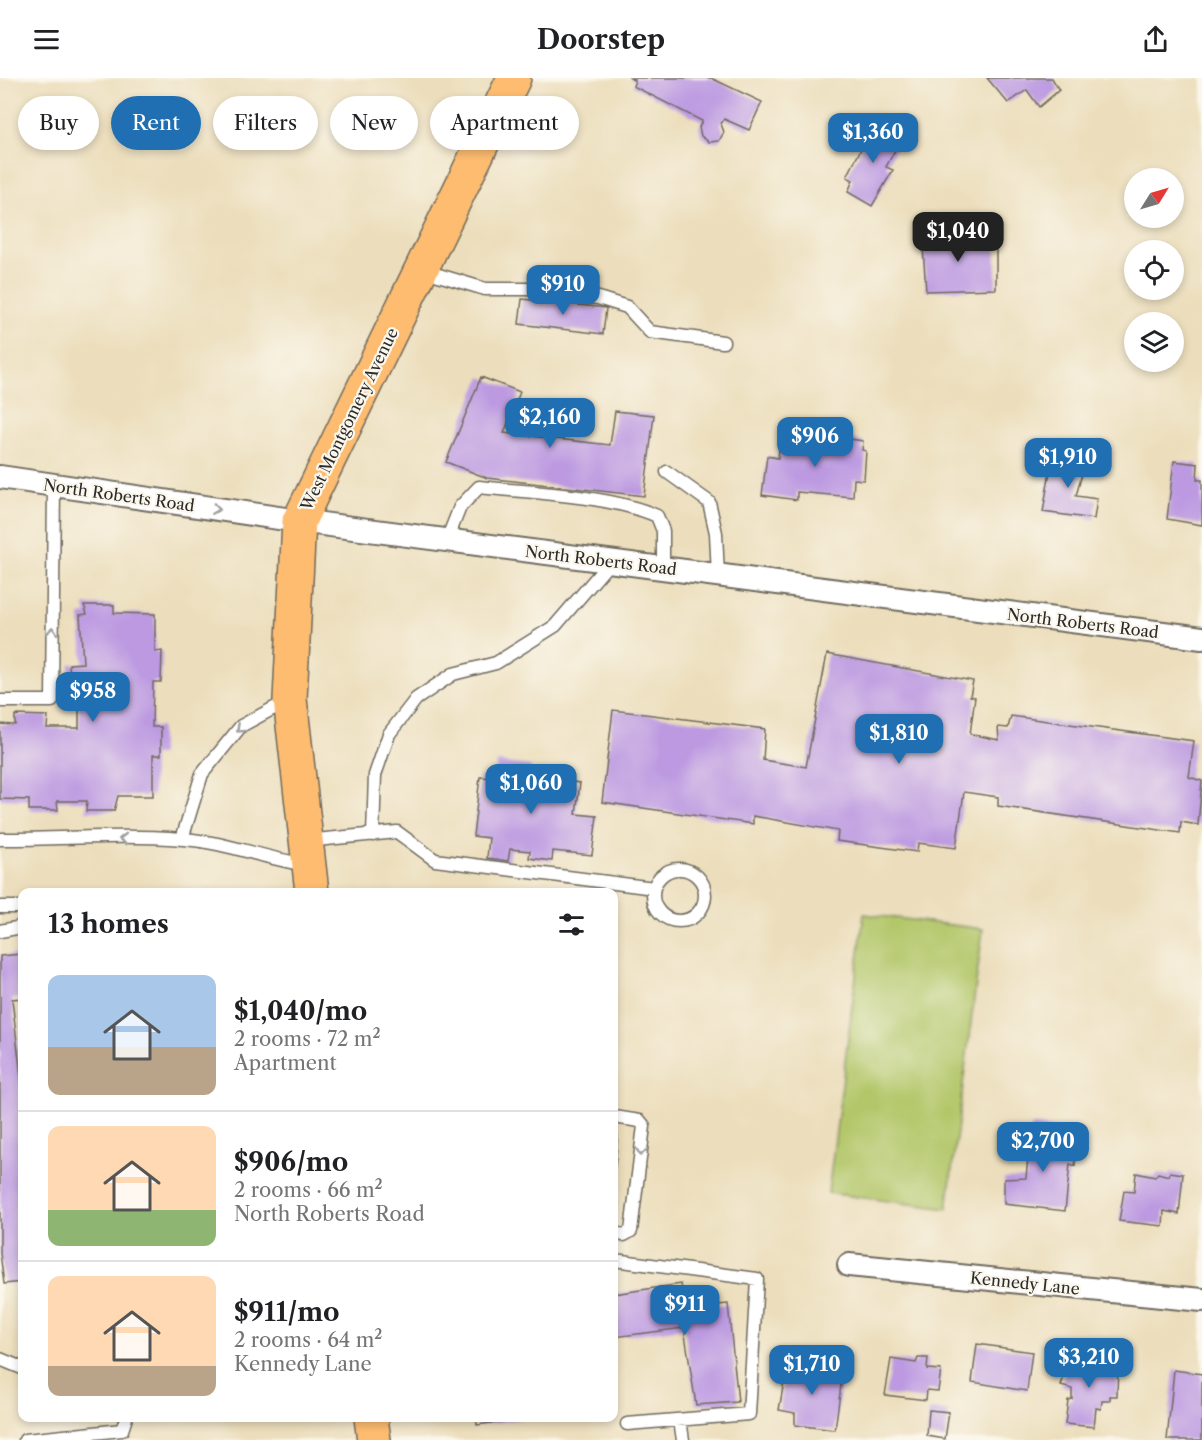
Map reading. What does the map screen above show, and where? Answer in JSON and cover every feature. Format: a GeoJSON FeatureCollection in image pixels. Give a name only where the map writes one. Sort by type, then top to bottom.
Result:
{"type":"FeatureCollection","features":[{"type":"Feature","properties":{"kind":"main road","name":"West Montgomery Avenue"},"geometry":{"type":"LineString","coordinates":[[309,866],[290,699],[299,521],[514,78]]}},
{"type":"Feature","properties":{"kind":"main road"},"geometry":{"type":"LineString","coordinates":[[372,1422],[374,1440]]}},
{"type":"Feature","properties":{"kind":"street","name":"North Roberts Road"},"geometry":{"type":"LineString","coordinates":[[0,477],[299,521],[1202,638]]}},
{"type":"Feature","properties":{"kind":"street","name":"Kennedy Lane"},"geometry":{"type":"LineString","coordinates":[[849,1265],[1202,1300]]}},
{"type":"Feature","properties":{"kind":"lane"},"geometry":{"type":"LineString","coordinates":[[421,270],[486,289],[534,289],[598,298],[627,306],[650,332],[723,342]]}},
{"type":"Feature","properties":{"kind":"lane"},"geometry":{"type":"LineString","coordinates":[[667,472],[709,502],[716,533],[718,576]]}},
{"type":"Feature","properties":{"kind":"lane"},"geometry":{"type":"LineString","coordinates":[[0,701],[52,701],[54,485]]}},
{"type":"Feature","properties":{"kind":"lane"},"geometry":{"type":"LineString","coordinates":[[447,540],[460,507],[479,487],[566,497],[639,508],[657,516],[663,531],[663,568]]}},
{"type":"Feature","properties":{"kind":"lane"},"geometry":{"type":"LineString","coordinates":[[373,835],[375,776],[389,734],[417,699],[453,674],[496,663],[555,626],[610,562]]}},
{"type":"Feature","properties":{"kind":"lane"},"geometry":{"type":"LineString","coordinates":[[182,839],[202,774],[241,726],[290,699]]}},
{"type":"Feature","properties":{"kind":"lane"},"geometry":{"type":"LineString","coordinates":[[0,839],[182,839],[226,844],[270,859],[309,866],[373,835],[397,832],[435,860],[654,888]]}},
{"type":"Feature","properties":{"kind":"lane"},"geometry":{"type":"LineString","coordinates":[[686,870],[695,875],[701,883],[704,903],[691,918],[671,920],[656,907],[654,888],[666,872],[686,870]]}},
{"type":"Feature","properties":{"kind":"lane"},"geometry":{"type":"LineString","coordinates":[[0,907],[18,907]]}},
{"type":"Feature","properties":{"kind":"lane"},"geometry":{"type":"LineString","coordinates":[[0,931],[18,928]]}},
{"type":"Feature","properties":{"kind":"lane"},"geometry":{"type":"LineString","coordinates":[[618,1118],[640,1121],[644,1126],[632,1231],[624,1235],[618,1234]]}},
{"type":"Feature","properties":{"kind":"lane"},"geometry":{"type":"LineString","coordinates":[[618,1261],[757,1278],[748,1414],[627,1424]]}},
{"type":"Feature","properties":{"kind":"lane"},"geometry":{"type":"LineString","coordinates":[[0,1359],[18,1366]]}},
{"type":"Feature","properties":{"kind":"lane"},"geometry":{"type":"LineString","coordinates":[[680,1420],[683,1440]]}},
{"type":"Feature","properties":{"kind":"lane"},"geometry":{"type":"LineString","coordinates":[[25,1440],[122,1430],[125,1422]]}},
{"type":"Feature","properties":{"kind":"green space"},"geometry":{"type":"Polygon","coordinates":[[[864,914],[983,929],[947,1209],[828,1193],[864,914]]]}},
{"type":"Feature","properties":{"kind":"building"},"geometry":{"type":"Polygon","coordinates":[[[630,78],[711,78],[762,102],[749,130],[724,119],[721,124],[724,132],[719,141],[709,142],[701,136],[699,127],[702,121],[633,86],[635,81],[630,78]]]}},
{"type":"Feature","properties":{"kind":"building"},"geometry":{"type":"Polygon","coordinates":[[[987,78],[1052,78],[1059,90],[1039,107],[1027,90],[1008,103],[987,78]]]}},
{"type":"Feature","properties":{"kind":"building"},"geometry":{"type":"Polygon","coordinates":[[[875,121],[902,137],[886,167],[893,170],[872,206],[848,192],[853,180],[847,177],[875,121]]]}},
{"type":"Feature","properties":{"kind":"building"},"geometry":{"type":"Polygon","coordinates":[[[960,230],[962,243],[996,242],[996,289],[926,291],[922,233],[960,230]]]}},
{"type":"Feature","properties":{"kind":"building"},"geometry":{"type":"Polygon","coordinates":[[[522,299],[606,308],[603,334],[519,324],[522,299]]]}},
{"type":"Feature","properties":{"kind":"building"},"geometry":{"type":"Polygon","coordinates":[[[481,377],[520,392],[504,433],[610,445],[615,411],[654,415],[644,496],[487,478],[446,462],[481,377]]]}},
{"type":"Feature","properties":{"kind":"building"},"geometry":{"type":"Polygon","coordinates":[[[822,435],[863,441],[862,450],[866,451],[864,480],[854,479],[853,497],[797,492],[797,500],[762,495],[767,456],[778,458],[780,440],[820,443],[822,435]]]}},
{"type":"Feature","properties":{"kind":"building"},"geometry":{"type":"Polygon","coordinates":[[[1053,453],[1086,459],[1076,496],[1097,499],[1094,519],[1043,512],[1053,453]]]}},
{"type":"Feature","properties":{"kind":"building"},"geometry":{"type":"Polygon","coordinates":[[[1174,461],[1198,464],[1197,480],[1202,480],[1202,525],[1167,519],[1174,461]]]}},
{"type":"Feature","properties":{"kind":"building"},"geometry":{"type":"Polygon","coordinates":[[[84,605],[114,605],[114,613],[155,614],[155,652],[162,651],[161,682],[153,682],[152,727],[161,727],[161,755],[153,755],[153,796],[118,796],[114,811],[86,811],[87,801],[57,801],[58,810],[29,810],[29,800],[0,799],[0,724],[15,725],[15,715],[48,716],[47,728],[79,728],[79,696],[71,692],[69,664],[83,663],[80,615],[87,614],[84,605]]]}},
{"type":"Feature","properties":{"kind":"building"},"geometry":{"type":"Polygon","coordinates":[[[827,654],[973,681],[970,696],[975,697],[970,734],[999,740],[998,727],[1008,728],[1011,716],[1194,741],[1189,777],[1202,781],[1198,825],[1181,822],[1180,833],[998,806],[998,797],[964,792],[956,848],[918,843],[917,852],[837,841],[838,831],[753,816],[753,824],[602,802],[613,710],[765,729],[763,760],[806,767],[827,654]]]}},
{"type":"Feature","properties":{"kind":"building"},"geometry":{"type":"Polygon","coordinates":[[[497,762],[531,766],[530,777],[580,783],[576,814],[597,816],[592,855],[553,851],[552,861],[529,858],[530,851],[510,849],[508,861],[487,858],[489,838],[473,836],[480,777],[495,778],[497,762]]]}},
{"type":"Feature","properties":{"kind":"building"},"geometry":{"type":"Polygon","coordinates":[[[18,954],[18,998],[12,999],[18,1051],[18,1282],[4,1284],[0,1253],[0,956],[18,954]]]}},
{"type":"Feature","properties":{"kind":"building"},"geometry":{"type":"Polygon","coordinates":[[[1031,1125],[1059,1129],[1058,1144],[1076,1147],[1075,1166],[1070,1164],[1065,1211],[1004,1204],[1004,1179],[1026,1178],[1031,1125]]]}},
{"type":"Feature","properties":{"kind":"building"},"geometry":{"type":"Polygon","coordinates":[[[1170,1172],[1183,1174],[1179,1214],[1164,1211],[1163,1226],[1119,1221],[1124,1191],[1134,1192],[1136,1173],[1155,1177],[1158,1173],[1169,1176],[1170,1172]]]}},
{"type":"Feature","properties":{"kind":"building"},"geometry":{"type":"Polygon","coordinates":[[[681,1284],[685,1308],[728,1304],[738,1402],[696,1405],[684,1328],[618,1336],[618,1293],[681,1284]]]}},
{"type":"Feature","properties":{"kind":"building"},"geometry":{"type":"Polygon","coordinates":[[[977,1344],[1032,1352],[1027,1391],[972,1382],[977,1344]]]}},
{"type":"Feature","properties":{"kind":"building"},"geometry":{"type":"Polygon","coordinates":[[[1078,1357],[1118,1363],[1117,1396],[1110,1396],[1110,1401],[1102,1401],[1101,1409],[1096,1408],[1094,1427],[1065,1424],[1068,1400],[1072,1399],[1072,1389],[1061,1386],[1067,1366],[1077,1368],[1078,1357]]]}},
{"type":"Feature","properties":{"kind":"building"},"geometry":{"type":"Polygon","coordinates":[[[918,1358],[928,1358],[927,1369],[941,1370],[938,1391],[927,1390],[926,1400],[885,1395],[891,1359],[916,1363],[918,1358]]]}},
{"type":"Feature","properties":{"kind":"building"},"geometry":{"type":"Polygon","coordinates":[[[787,1364],[843,1370],[835,1430],[795,1425],[795,1413],[779,1410],[787,1364]]]}},
{"type":"Feature","properties":{"kind":"building"},"geometry":{"type":"Polygon","coordinates":[[[1174,1370],[1202,1374],[1202,1440],[1167,1440],[1174,1370]]]}},
{"type":"Feature","properties":{"kind":"building"},"geometry":{"type":"Polygon","coordinates":[[[929,1410],[949,1412],[945,1439],[927,1436],[929,1410]]]}},
{"type":"Feature","properties":{"kind":"building"},"geometry":{"type":"Polygon","coordinates":[[[477,1422],[499,1422],[477,1425],[477,1422]]]}}]}
